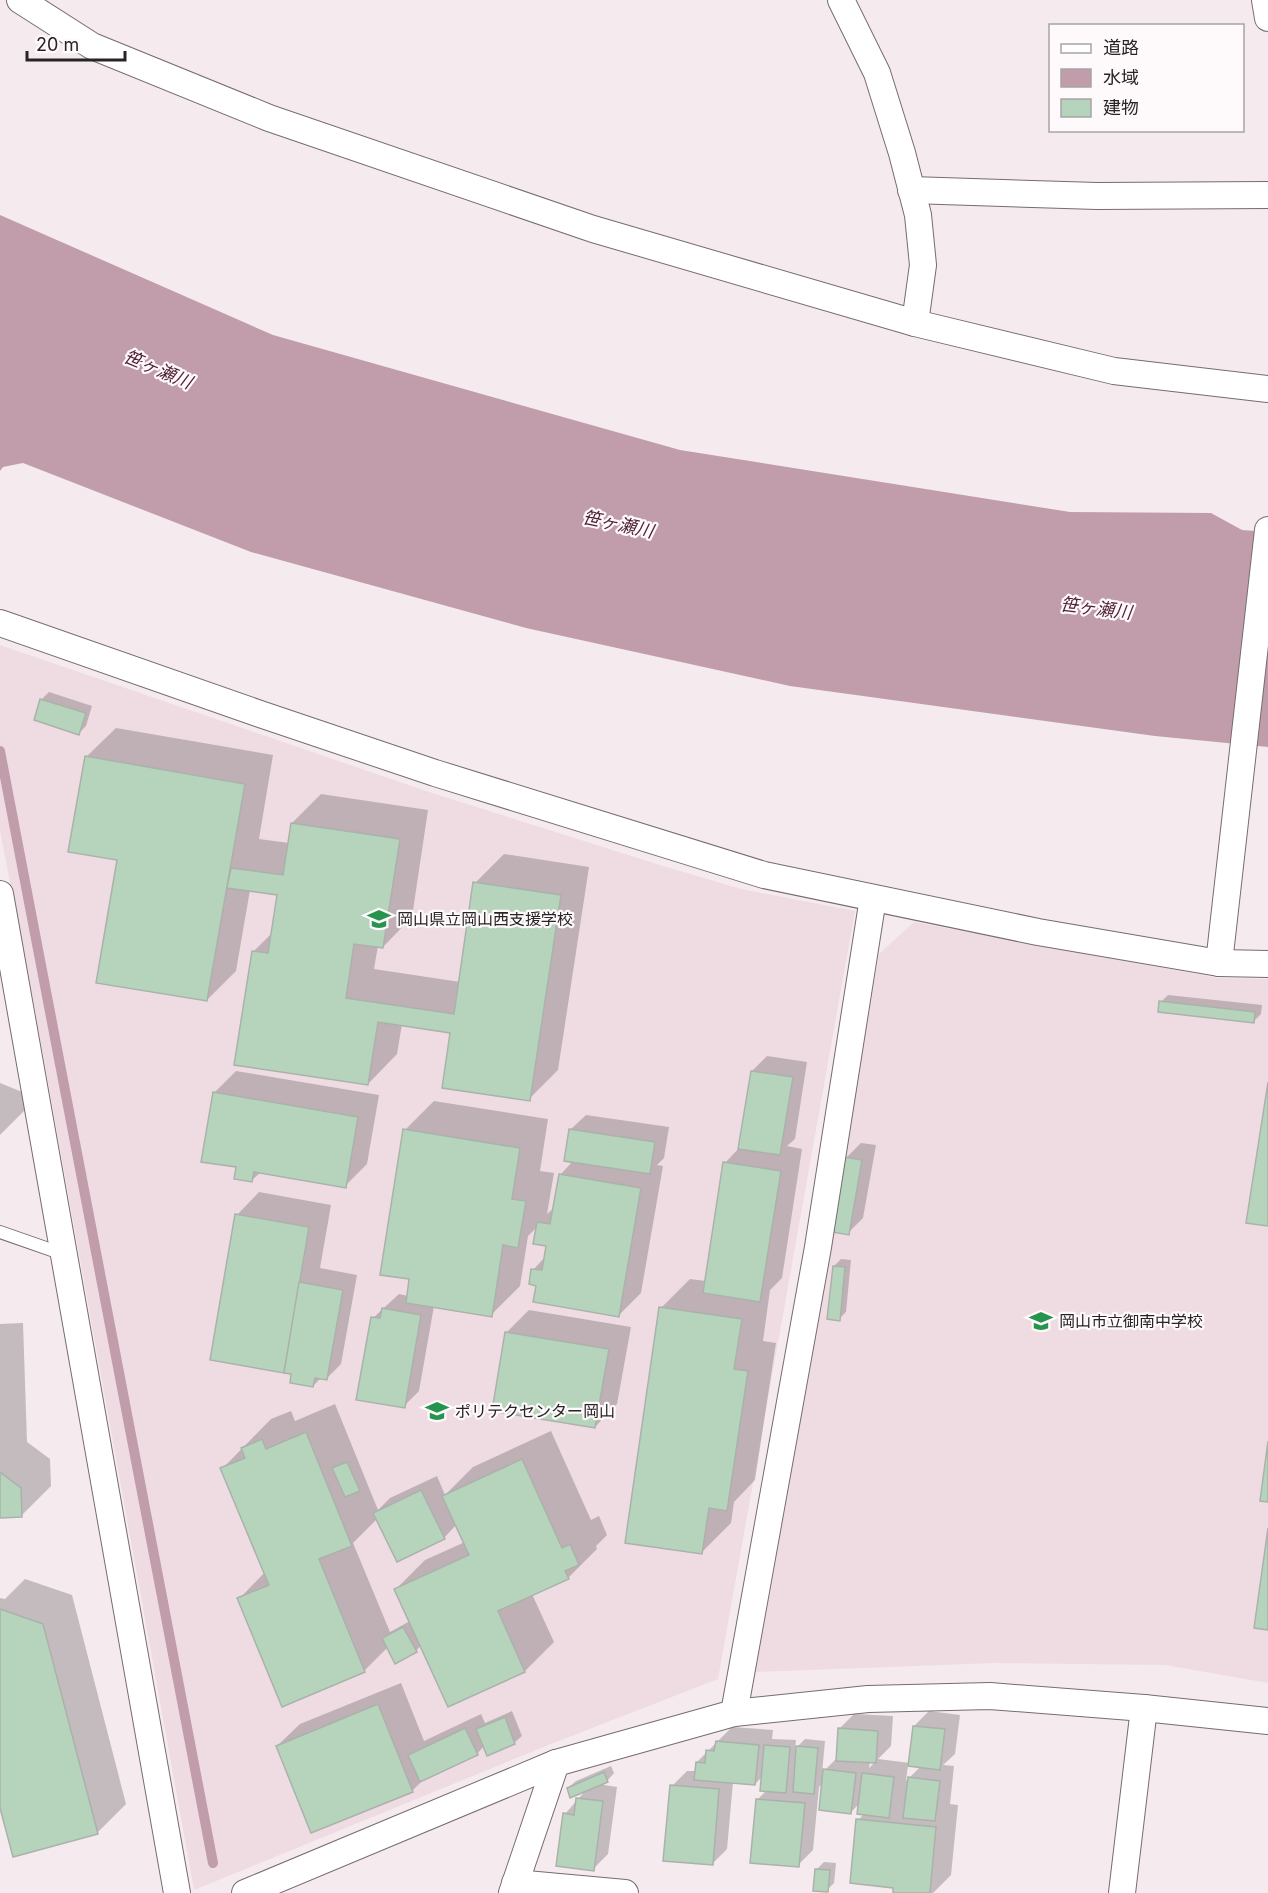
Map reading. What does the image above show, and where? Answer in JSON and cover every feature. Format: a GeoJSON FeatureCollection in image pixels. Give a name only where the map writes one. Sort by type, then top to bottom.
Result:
{"type":"FeatureCollection","features":[{"type":"Feature","properties":{"kind":"street"},"geometry":{"type":"LineString","coordinates":[[20,0],[92,46],[270,118],[593,229],[915,323],[1114,371],[1268,389]]}},
{"type":"Feature","properties":{"kind":"street"},"geometry":{"type":"LineString","coordinates":[[841,0],[877,73],[918,215],[923,265],[915,323]]}},
{"type":"Feature","properties":{"kind":"street"},"geometry":{"type":"LineString","coordinates":[[1265,0],[1268,18]]}},
{"type":"Feature","properties":{"kind":"street"},"geometry":{"type":"LineString","coordinates":[[911,190],[1097,196],[1268,195]]}},
{"type":"Feature","properties":{"kind":"street"},"geometry":{"type":"LineString","coordinates":[[1219,963],[1268,530]]}},
{"type":"Feature","properties":{"kind":"street"},"geometry":{"type":"LineString","coordinates":[[0,623],[435,773],[764,875],[1038,932],[1219,963],[1268,964]]}},
{"type":"Feature","properties":{"kind":"street"},"geometry":{"type":"LineString","coordinates":[[0,894],[8,981],[64,1254],[177,1893]]}},
{"type":"Feature","properties":{"kind":"street"},"geometry":{"type":"LineString","coordinates":[[734,1713],[818,1247],[873,898]]}},
{"type":"Feature","properties":{"kind":"street"},"geometry":{"type":"LineString","coordinates":[[245,1893],[556,1763],[734,1713],[868,1699],[990,1696],[1144,1708],[1268,1721]]}},
{"type":"Feature","properties":{"kind":"street"},"geometry":{"type":"LineString","coordinates":[[1122,1893],[1144,1708]]}},
{"type":"Feature","properties":{"kind":"street"},"geometry":{"type":"LineString","coordinates":[[556,1763],[514,1888],[626,1893]]}},
{"type":"Feature","properties":{"kind":"lane"},"geometry":{"type":"LineString","coordinates":[[0,1232],[64,1254]]}},
{"type":"Feature","properties":{"kind":"shaded area","name":"ポリテクセンター岡山"},"geometry":{"type":"Polygon","coordinates":[[[0,645],[429,792],[660,865],[741,889],[855,911],[718,1679],[546,1746],[194,1890],[35,1010],[0,831],[0,645]]]}},
{"type":"Feature","properties":{"kind":"shaded area","name":"岡山市立御南中学校"},"geometry":{"type":"Polygon","coordinates":[[[914,922],[1218,978],[1268,979],[1268,1683],[1165,1665],[994,1663],[754,1672],[879,954],[914,922]]]}},
{"type":"Feature","properties":{"kind":"water","name":"笹ヶ瀬川"},"geometry":{"type":"Polygon","coordinates":[[[0,215],[273,335],[680,450],[1070,512],[1211,513],[1242,530],[1268,532],[1268,747],[1155,736],[790,686],[526,628],[251,552],[23,463],[3,467],[0,471],[0,215]]]}},
{"type":"Feature","properties":{"kind":"building"},"geometry":{"type":"Polygon","coordinates":[[[40,699],[86,713],[79,735],[34,720],[40,699]]]}},
{"type":"Feature","properties":{"kind":"building"},"geometry":{"type":"Polygon","coordinates":[[[85,756],[245,784],[207,1001],[96,983],[117,860],[68,852],[85,756]]]}},
{"type":"Feature","properties":{"kind":"building"},"geometry":{"type":"Polygon","coordinates":[[[291,823],[400,839],[383,948],[354,944],[346,998],[454,1014],[473,882],[561,895],[530,1101],[442,1088],[450,1033],[378,1022],[368,1085],[234,1065],[252,951],[268,953],[277,895],[227,888],[231,868],[283,875],[291,823]]]}},
{"type":"Feature","properties":{"kind":"building"},"geometry":{"type":"Polygon","coordinates":[[[1159,1001],[1255,1012],[1254,1023],[1158,1012],[1159,1001]]]}},
{"type":"Feature","properties":{"kind":"building"},"geometry":{"type":"Polygon","coordinates":[[[751,1071],[793,1077],[780,1155],[738,1149],[751,1071]]]}},
{"type":"Feature","properties":{"kind":"building"},"geometry":{"type":"Polygon","coordinates":[[[1268,1082],[1268,1226],[1246,1223],[1268,1082]]]}},
{"type":"Feature","properties":{"kind":"building"},"geometry":{"type":"Polygon","coordinates":[[[213,1092],[358,1117],[346,1188],[254,1172],[252,1182],[234,1179],[236,1167],[201,1162],[213,1092]]]}},
{"type":"Feature","properties":{"kind":"building"},"geometry":{"type":"Polygon","coordinates":[[[403,1129],[520,1148],[512,1199],[526,1201],[518,1248],[503,1245],[492,1317],[406,1303],[409,1279],[380,1275],[403,1129]]]}},
{"type":"Feature","properties":{"kind":"building"},"geometry":{"type":"Polygon","coordinates":[[[569,1129],[655,1142],[650,1174],[564,1161],[569,1129]]]}},
{"type":"Feature","properties":{"kind":"building"},"geometry":{"type":"Polygon","coordinates":[[[845,1157],[862,1160],[849,1235],[832,1232],[845,1157]]]}},
{"type":"Feature","properties":{"kind":"building"},"geometry":{"type":"Polygon","coordinates":[[[723,1162],[781,1171],[760,1302],[703,1293],[723,1162]]]}},
{"type":"Feature","properties":{"kind":"building"},"geometry":{"type":"Polygon","coordinates":[[[559,1174],[641,1188],[619,1317],[533,1302],[536,1286],[529,1284],[531,1269],[542,1270],[546,1246],[533,1244],[537,1222],[550,1224],[559,1174]]]}},
{"type":"Feature","properties":{"kind":"building"},"geometry":{"type":"Polygon","coordinates":[[[235,1214],[309,1227],[284,1373],[210,1360],[235,1214]]]}},
{"type":"Feature","properties":{"kind":"building"},"geometry":{"type":"Polygon","coordinates":[[[833,1266],[845,1267],[840,1321],[827,1319],[833,1266]]]}},
{"type":"Feature","properties":{"kind":"building"},"geometry":{"type":"Polygon","coordinates":[[[299,1282],[343,1290],[327,1380],[315,1378],[313,1387],[290,1383],[291,1374],[284,1373],[299,1282]]]}},
{"type":"Feature","properties":{"kind":"building"},"geometry":{"type":"Polygon","coordinates":[[[659,1307],[742,1319],[734,1369],[748,1371],[727,1511],[709,1508],[702,1554],[625,1543],[659,1307]]]}},
{"type":"Feature","properties":{"kind":"building"},"geometry":{"type":"Polygon","coordinates":[[[382,1308],[421,1315],[405,1408],[356,1400],[371,1317],[380,1318],[382,1308]]]}},
{"type":"Feature","properties":{"kind":"building"},"geometry":{"type":"Polygon","coordinates":[[[505,1332],[609,1349],[595,1428],[492,1411],[505,1332]]]}},
{"type":"Feature","properties":{"kind":"building"},"geometry":{"type":"Polygon","coordinates":[[[306,1432],[352,1546],[319,1559],[365,1672],[282,1707],[237,1598],[269,1585],[220,1468],[245,1458],[241,1448],[262,1439],[266,1449],[306,1432]]]}},
{"type":"Feature","properties":{"kind":"building"},"geometry":{"type":"Polygon","coordinates":[[[1268,1441],[1268,1502],[1260,1501],[1268,1441]]]}},
{"type":"Feature","properties":{"kind":"building"},"geometry":{"type":"Polygon","coordinates":[[[522,1459],[562,1548],[570,1544],[579,1565],[565,1571],[569,1579],[498,1611],[525,1672],[448,1707],[394,1589],[469,1555],[442,1496],[522,1459]]]}},
{"type":"Feature","properties":{"kind":"building"},"geometry":{"type":"Polygon","coordinates":[[[347,1462],[360,1491],[345,1497],[332,1468],[347,1462]]]}},
{"type":"Feature","properties":{"kind":"building"},"geometry":{"type":"Polygon","coordinates":[[[0,1472],[21,1488],[22,1517],[0,1518],[0,1472]]]}},
{"type":"Feature","properties":{"kind":"building"},"geometry":{"type":"Polygon","coordinates":[[[421,1490],[445,1539],[397,1562],[373,1513],[421,1490]]]}},
{"type":"Feature","properties":{"kind":"building"},"geometry":{"type":"Polygon","coordinates":[[[1268,1528],[1268,1630],[1254,1628],[1268,1528]]]}},
{"type":"Feature","properties":{"kind":"building"},"geometry":{"type":"Polygon","coordinates":[[[0,1609],[43,1624],[98,1834],[13,1857],[0,1808],[0,1609]]]}},
{"type":"Feature","properties":{"kind":"building"},"geometry":{"type":"Polygon","coordinates":[[[403,1627],[417,1652],[395,1664],[382,1638],[403,1627]]]}},
{"type":"Feature","properties":{"kind":"building"},"geometry":{"type":"Polygon","coordinates":[[[378,1704],[413,1792],[311,1833],[276,1746],[378,1704]]]}},
{"type":"Feature","properties":{"kind":"building"},"geometry":{"type":"Polygon","coordinates":[[[505,1717],[515,1744],[487,1756],[476,1729],[505,1717]]]}},
{"type":"Feature","properties":{"kind":"building"},"geometry":{"type":"Polygon","coordinates":[[[913,1726],[945,1729],[940,1770],[908,1766],[913,1726]]]}},
{"type":"Feature","properties":{"kind":"building"},"geometry":{"type":"Polygon","coordinates":[[[465,1728],[478,1755],[420,1782],[408,1755],[465,1728]]]}},
{"type":"Feature","properties":{"kind":"building"},"geometry":{"type":"Polygon","coordinates":[[[838,1728],[878,1731],[876,1763],[836,1761],[838,1728]]]}},
{"type":"Feature","properties":{"kind":"building"},"geometry":{"type":"Polygon","coordinates":[[[716,1741],[759,1745],[755,1785],[694,1780],[696,1762],[705,1763],[706,1750],[714,1751],[716,1741]]]}},
{"type":"Feature","properties":{"kind":"building"},"geometry":{"type":"Polygon","coordinates":[[[764,1745],[790,1747],[786,1793],[760,1791],[764,1745]]]}},
{"type":"Feature","properties":{"kind":"building"},"geometry":{"type":"Polygon","coordinates":[[[796,1746],[818,1748],[814,1794],[793,1792],[796,1746]]]}},
{"type":"Feature","properties":{"kind":"building"},"geometry":{"type":"Polygon","coordinates":[[[823,1769],[856,1773],[851,1814],[819,1810],[823,1769]]]}},
{"type":"Feature","properties":{"kind":"building"},"geometry":{"type":"Polygon","coordinates":[[[604,1772],[608,1782],[570,1798],[567,1788],[604,1772]]]}},
{"type":"Feature","properties":{"kind":"building"},"geometry":{"type":"Polygon","coordinates":[[[862,1773],[894,1777],[889,1818],[857,1814],[862,1773]]]}},
{"type":"Feature","properties":{"kind":"building"},"geometry":{"type":"Polygon","coordinates":[[[908,1777],[940,1781],[935,1821],[903,1818],[908,1777]]]}},
{"type":"Feature","properties":{"kind":"building"},"geometry":{"type":"Polygon","coordinates":[[[670,1785],[719,1789],[713,1865],[663,1861],[670,1785]]]}},
{"type":"Feature","properties":{"kind":"building"},"geometry":{"type":"Polygon","coordinates":[[[576,1798],[603,1801],[594,1871],[556,1866],[563,1813],[574,1815],[576,1798]]]}},
{"type":"Feature","properties":{"kind":"building"},"geometry":{"type":"Polygon","coordinates":[[[756,1799],[805,1803],[799,1867],[750,1863],[756,1799]]]}},
{"type":"Feature","properties":{"kind":"building"},"geometry":{"type":"Polygon","coordinates":[[[856,1819],[936,1827],[930,1893],[893,1893],[893,1888],[850,1883],[856,1819]]]}},
{"type":"Feature","properties":{"kind":"building"},"geometry":{"type":"Polygon","coordinates":[[[815,1869],[830,1870],[828,1892],[813,1891],[815,1869]]]}},
{"type":"Feature","properties":{"kind":"waterway"},"geometry":{"type":"LineString","coordinates":[[0,751],[213,1863]]}},
{"type":"Feature","properties":{"kind":"place","name":"岡山県立岡山西支援学校"},"geometry":{"type":"Point","coordinates":[379,919]}},
{"type":"Feature","properties":{"kind":"place","name":"岡山市立御南中学校"},"geometry":{"type":"Point","coordinates":[1041,1321]}},
{"type":"Feature","properties":{"kind":"place","name":"ポリテクセンター岡山"},"geometry":{"type":"Point","coordinates":[437,1411]}}]}
